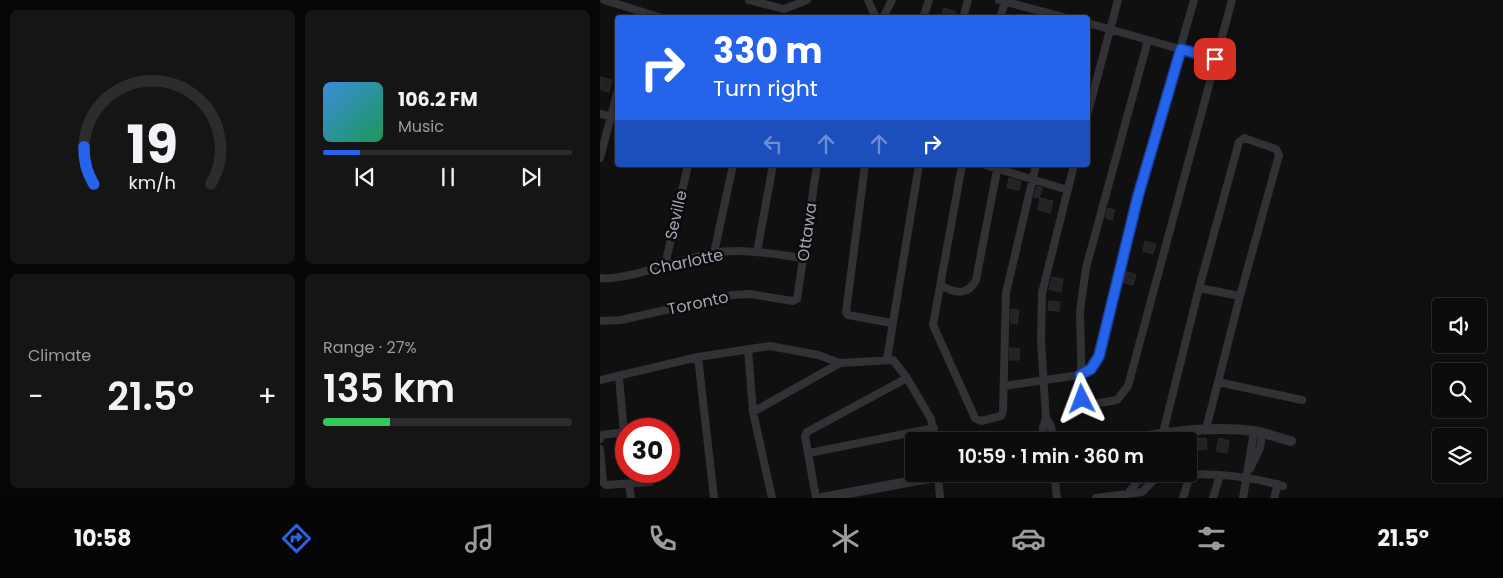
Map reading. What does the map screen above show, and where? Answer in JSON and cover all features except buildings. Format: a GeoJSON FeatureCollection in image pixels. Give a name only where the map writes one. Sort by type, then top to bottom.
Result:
{"type":"FeatureCollection","features":[{"type":"Feature","properties":{"kind":"street"},"geometry":{"type":"LineString","coordinates":[[604,0],[652,15]]}},
{"type":"Feature","properties":{"kind":"street"},"geometry":{"type":"LineString","coordinates":[[749,0],[780,8],[807,0]]}},
{"type":"Feature","properties":{"kind":"street"},"geometry":{"type":"LineString","coordinates":[[780,0],[780,8]]}},
{"type":"Feature","properties":{"kind":"street"},"geometry":{"type":"LineString","coordinates":[[868,0],[875,15]]}},
{"type":"Feature","properties":{"kind":"street"},"geometry":{"type":"LineString","coordinates":[[884,15],[892,0]]}},
{"type":"Feature","properties":{"kind":"street"},"geometry":{"type":"LineString","coordinates":[[924,15],[929,0]]}},
{"type":"Feature","properties":{"kind":"street"},"geometry":{"type":"LineString","coordinates":[[964,15],[968,0]]}},
{"type":"Feature","properties":{"kind":"street"},"geometry":{"type":"LineString","coordinates":[[1090,104],[1118,0]]}},
{"type":"Feature","properties":{"kind":"street"},"geometry":{"type":"LineString","coordinates":[[1004,386],[1080,375],[1091,369],[1099,356],[1138,196],[1194,0]]}},
{"type":"Feature","properties":{"kind":"street"},"geometry":{"type":"LineString","coordinates":[[1148,40],[1086,268],[1080,311],[1080,375],[1082,399],[1088,405],[1117,400],[1128,386],[1232,0]]}},
{"type":"Feature","properties":{"kind":"street"},"geometry":{"type":"LineString","coordinates":[[1000,15],[1002,1],[1038,14]]}},
{"type":"Feature","properties":{"kind":"street"},"geometry":{"type":"LineString","coordinates":[[1090,24],[1215,59]]}},
{"type":"Feature","properties":{"kind":"street"},"geometry":{"type":"LineString","coordinates":[[600,114],[614,117],[600,158]]}},
{"type":"Feature","properties":{"kind":"street"},"geometry":{"type":"LineString","coordinates":[[1162,432],[1238,142],[1244,138],[1276,149],[1279,155],[1240,296],[1206,430]]}},
{"type":"Feature","properties":{"kind":"street","name":"Seville"},"geometry":{"type":"LineString","coordinates":[[665,265],[688,167]]}},
{"type":"Feature","properties":{"kind":"street"},"geometry":{"type":"LineString","coordinates":[[714,253],[733,167]]}},
{"type":"Feature","properties":{"kind":"street"},"geometry":{"type":"LineString","coordinates":[[757,252],[773,167]]}},
{"type":"Feature","properties":{"kind":"street","name":"Ottawa"},"geometry":{"type":"LineString","coordinates":[[797,300],[817,167]]}},
{"type":"Feature","properties":{"kind":"street"},"geometry":{"type":"LineString","coordinates":[[866,167],[846,312],[848,315],[892,323]]}},
{"type":"Feature","properties":{"kind":"street"},"geometry":{"type":"LineString","coordinates":[[887,359],[919,167]]}},
{"type":"Feature","properties":{"kind":"street"},"geometry":{"type":"LineString","coordinates":[[962,167],[942,269],[942,286],[933,325],[975,418],[981,421],[1001,416],[1003,411],[1006,294],[1035,167]]}},
{"type":"Feature","properties":{"kind":"street"},"geometry":{"type":"LineString","coordinates":[[942,286],[951,291],[965,292],[971,289],[976,280],[998,167],[1032,180],[1068,190]]}},
{"type":"Feature","properties":{"kind":"street"},"geometry":{"type":"LineString","coordinates":[[1043,432],[1046,418],[1043,380],[1042,293],[1074,167]]}},
{"type":"Feature","properties":{"kind":"street","name":"Charlotte"},"geometry":{"type":"LineString","coordinates":[[600,278],[617,278],[714,253],[757,252],[803,258]]}},
{"type":"Feature","properties":{"kind":"street"},"geometry":{"type":"LineString","coordinates":[[1199,288],[1240,296]]}},
{"type":"Feature","properties":{"kind":"street","name":"Toronto"},"geometry":{"type":"LineString","coordinates":[[600,321],[621,320],[732,295],[750,294],[797,300]]}},
{"type":"Feature","properties":{"kind":"street"},"geometry":{"type":"LineString","coordinates":[[600,380],[698,358],[770,346],[818,355],[840,363]]}},
{"type":"Feature","properties":{"kind":"street"},"geometry":{"type":"LineString","coordinates":[[748,350],[753,412],[772,498]]}},
{"type":"Feature","properties":{"kind":"street"},"geometry":{"type":"LineString","coordinates":[[698,358],[714,498]]}},
{"type":"Feature","properties":{"kind":"street"},"geometry":{"type":"LineString","coordinates":[[753,412],[840,363],[887,359],[897,363],[907,378],[932,419],[934,432]]}},
{"type":"Feature","properties":{"kind":"street"},"geometry":{"type":"LineString","coordinates":[[619,377],[623,418]]}},
{"type":"Feature","properties":{"kind":"street"},"geometry":{"type":"LineString","coordinates":[[816,498],[805,436],[806,432],[907,378]]}},
{"type":"Feature","properties":{"kind":"street"},"geometry":{"type":"LineString","coordinates":[[1218,382],[1302,400]]}},
{"type":"Feature","properties":{"kind":"street"},"geometry":{"type":"LineString","coordinates":[[1046,418],[1052,426],[1053,432]]}},
{"type":"Feature","properties":{"kind":"street"},"geometry":{"type":"LineString","coordinates":[[809,452],[934,428]]}},
{"type":"Feature","properties":{"kind":"street"},"geometry":{"type":"LineString","coordinates":[[1177,432],[1206,430],[1258,432],[1291,441]]}},
{"type":"Feature","properties":{"kind":"street"},"geometry":{"type":"LineString","coordinates":[[1243,498],[1249,475],[1260,448],[1258,432]]}},
{"type":"Feature","properties":{"kind":"street"},"geometry":{"type":"LineString","coordinates":[[600,439],[602,436],[615,434]]}},
{"type":"Feature","properties":{"kind":"street"},"geometry":{"type":"LineString","coordinates":[[600,449],[603,482],[606,485],[643,483]]}},
{"type":"Feature","properties":{"kind":"street"},"geometry":{"type":"LineString","coordinates":[[1197,475],[1249,475],[1280,485],[1274,498]]}},
{"type":"Feature","properties":{"kind":"street"},"geometry":{"type":"LineString","coordinates":[[1213,498],[1220,475]]}},
{"type":"Feature","properties":{"kind":"street"},"geometry":{"type":"LineString","coordinates":[[822,498],[905,482]]}},
{"type":"Feature","properties":{"kind":"street"},"geometry":{"type":"LineString","coordinates":[[939,482],[940,498]]}},
{"type":"Feature","properties":{"kind":"street"},"geometry":{"type":"LineString","coordinates":[[1055,482],[1057,498]]}},
{"type":"Feature","properties":{"kind":"street"},"geometry":{"type":"LineString","coordinates":[[1096,498],[1129,492],[1137,482]]}},
{"type":"Feature","properties":{"kind":"street"},"geometry":{"type":"LineString","coordinates":[[1183,498],[1188,482]]}},
{"type":"Feature","properties":{"kind":"street"},"geometry":{"type":"LineString","coordinates":[[629,485],[631,498]]}},
{"type":"Feature","properties":{"kind":"route"},"geometry":{"type":"LineString","coordinates":[[1082,399],[1080,375],[1091,369],[1099,356],[1138,196],[1181,49],[1215,59]]}}]}
